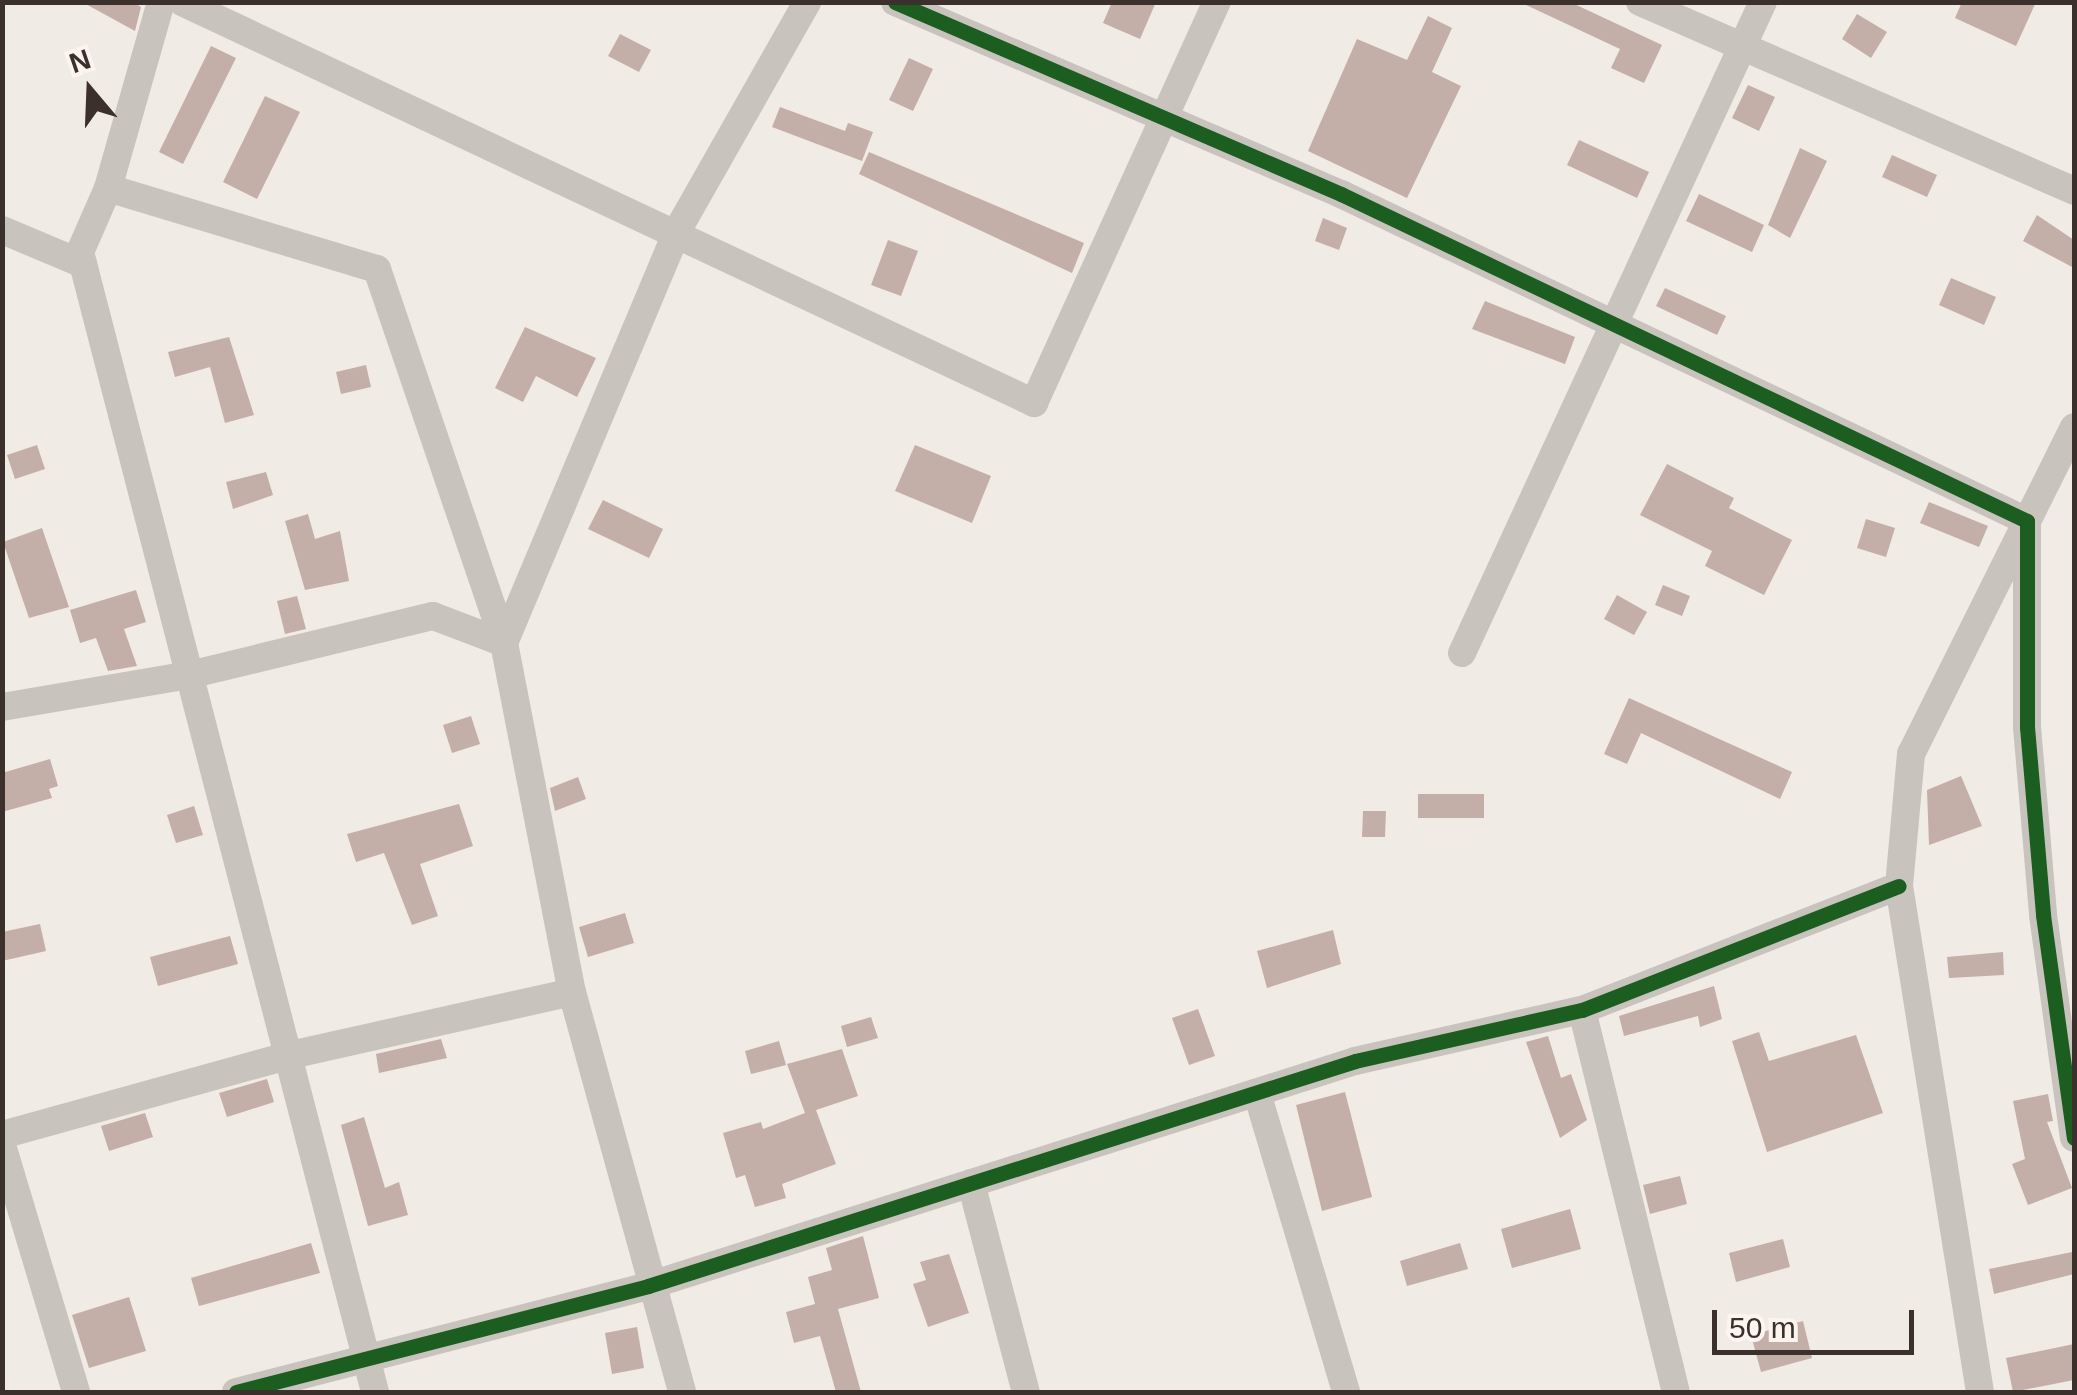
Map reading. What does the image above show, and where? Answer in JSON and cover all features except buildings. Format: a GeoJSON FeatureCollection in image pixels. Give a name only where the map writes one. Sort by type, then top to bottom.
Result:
{"type":"FeatureCollection","features":[{"type":"Feature","properties":{"kind":"street"},"geometry":{"type":"LineString","coordinates":[[161,2],[108,188],[80,252],[374,1392]]}},
{"type":"Feature","properties":{"kind":"street"},"geometry":{"type":"LineString","coordinates":[[182,2],[1034,403],[1217,2]]}},
{"type":"Feature","properties":{"kind":"street"},"geometry":{"type":"LineString","coordinates":[[504,643],[676,233],[807,2]]}},
{"type":"Feature","properties":{"kind":"street"},"geometry":{"type":"LineString","coordinates":[[895,2],[1164,114],[2028,521]]}},
{"type":"Feature","properties":{"kind":"street"},"geometry":{"type":"LineString","coordinates":[[1640,2],[2074,191]]}},
{"type":"Feature","properties":{"kind":"street"},"geometry":{"type":"LineString","coordinates":[[1462,653],[1762,2]]}},
{"type":"Feature","properties":{"kind":"street"},"geometry":{"type":"LineString","coordinates":[[108,188],[377,269],[504,643],[572,992],[648,1286],[682,1392]]}},
{"type":"Feature","properties":{"kind":"street"},"geometry":{"type":"LineString","coordinates":[[2,230],[83,264]]}},
{"type":"Feature","properties":{"kind":"street"},"geometry":{"type":"LineString","coordinates":[[1980,1392],[1899,886],[1910,754],[2074,427]]}},
{"type":"Feature","properties":{"kind":"street"},"geometry":{"type":"LineString","coordinates":[[2028,521],[2027,726],[2063,974],[2074,1138]]}},
{"type":"Feature","properties":{"kind":"street"},"geometry":{"type":"LineString","coordinates":[[2,706],[188,675],[433,616],[504,643]]}},
{"type":"Feature","properties":{"kind":"street"},"geometry":{"type":"LineString","coordinates":[[236,1392],[648,1286],[1355,1061],[1582,1010],[1899,886]]}},
{"type":"Feature","properties":{"kind":"street"},"geometry":{"type":"LineString","coordinates":[[2,1135],[286,1056],[572,992]]}},
{"type":"Feature","properties":{"kind":"street"},"geometry":{"type":"LineString","coordinates":[[1582,1010],[1676,1392]]}},
{"type":"Feature","properties":{"kind":"street"},"geometry":{"type":"LineString","coordinates":[[1257,1092],[1346,1392]]}},
{"type":"Feature","properties":{"kind":"street"},"geometry":{"type":"LineString","coordinates":[[2,1146],[76,1392]]}},
{"type":"Feature","properties":{"kind":"street"},"geometry":{"type":"LineString","coordinates":[[971,1184],[1026,1392]]}},
{"type":"Feature","properties":{"kind":"cycle path"},"geometry":{"type":"LineString","coordinates":[[895,2],[1341,194],[2027,521],[2027,727],[2043,915],[2074,1138]]}},
{"type":"Feature","properties":{"kind":"cycle path"},"geometry":{"type":"LineString","coordinates":[[236,1392],[648,1286],[1355,1061],[1582,1010],[1899,886]]}}]}
